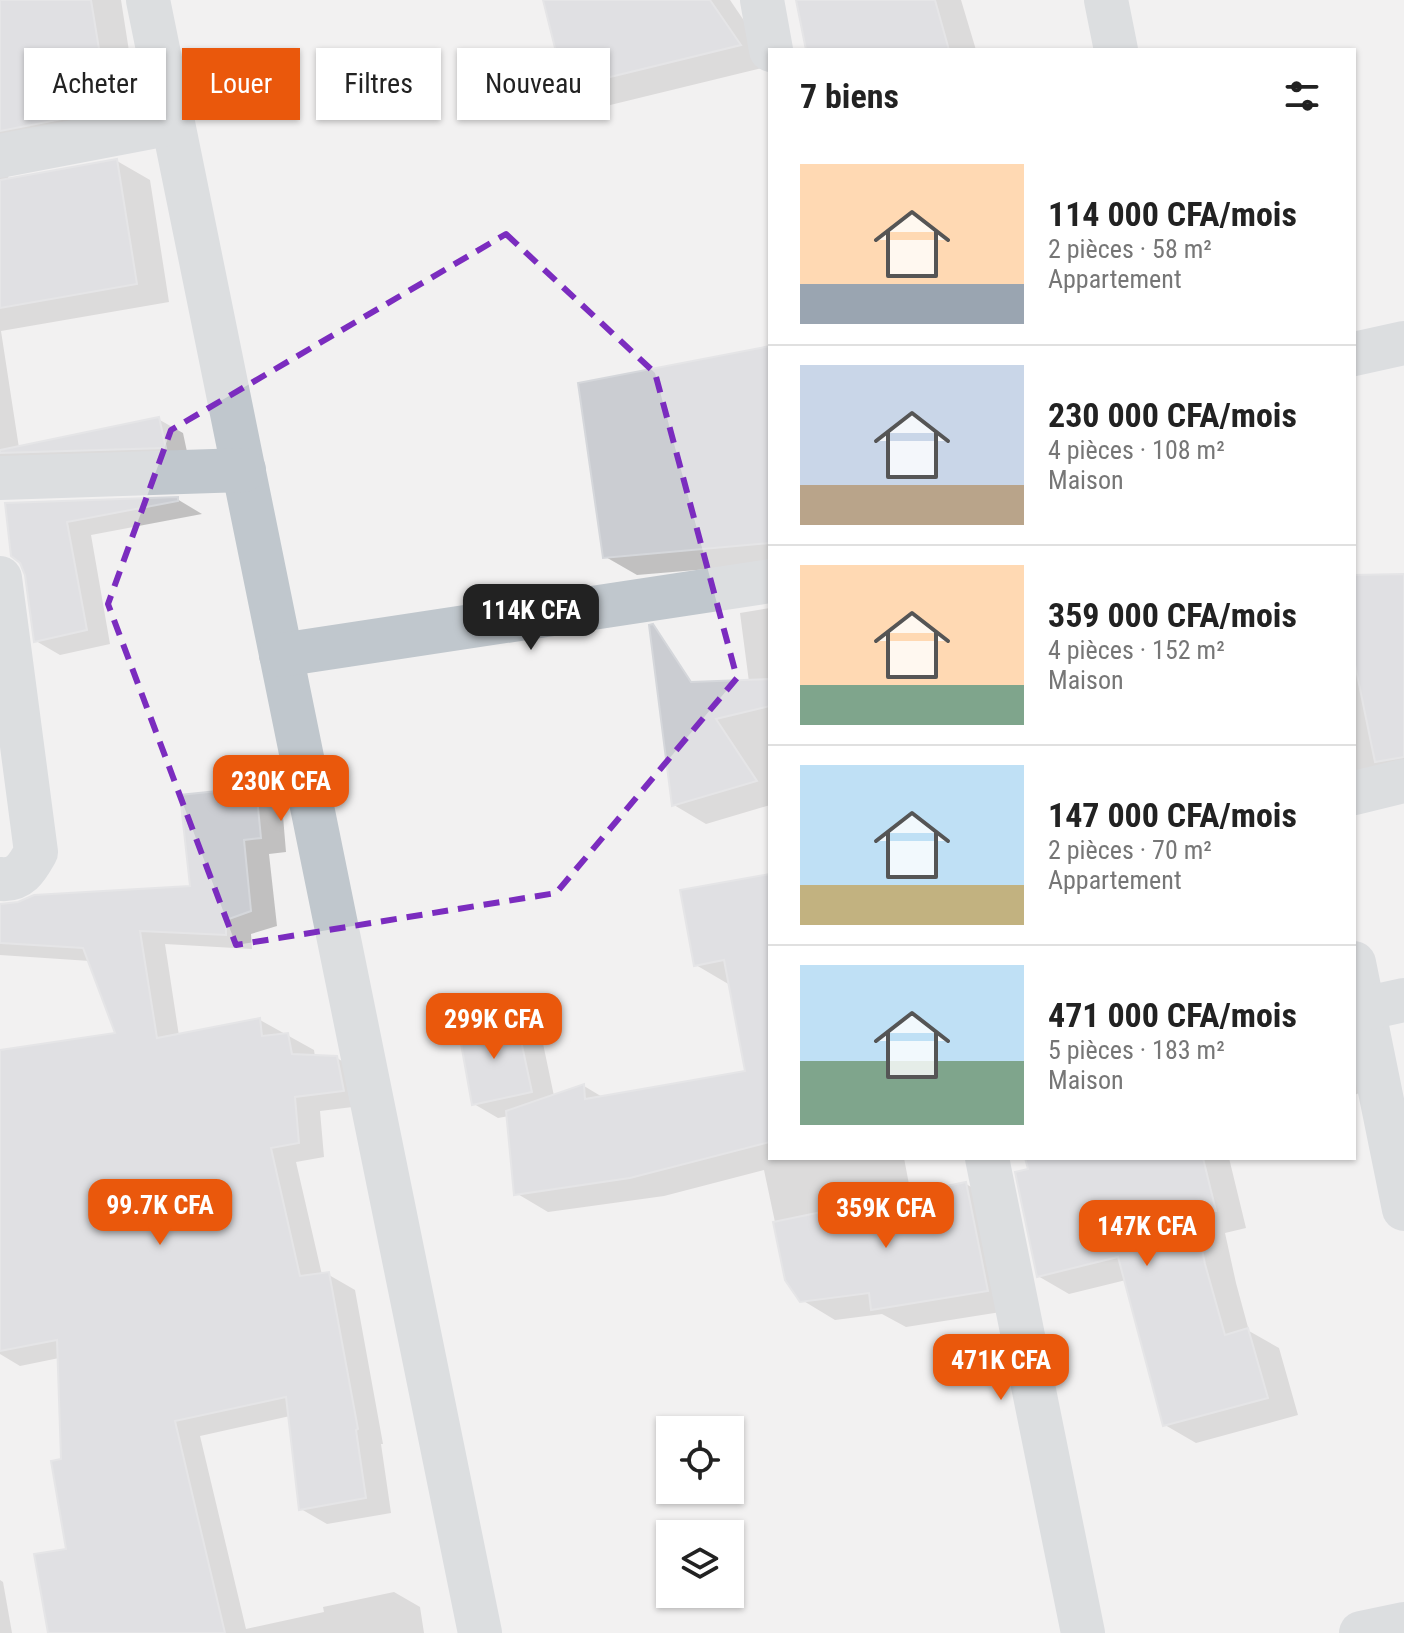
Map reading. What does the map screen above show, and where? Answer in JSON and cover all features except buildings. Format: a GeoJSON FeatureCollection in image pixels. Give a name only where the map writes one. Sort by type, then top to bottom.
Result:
{"type":"FeatureCollection","features":[{"type":"Feature","properties":{"kind":"street"},"geometry":{"type":"LineString","coordinates":[[148,0],[480,1633]]}},
{"type":"Feature","properties":{"kind":"street"},"geometry":{"type":"LineString","coordinates":[[762,0],[771,48]]}},
{"type":"Feature","properties":{"kind":"street"},"geometry":{"type":"LineString","coordinates":[[1106,0],[1116,48]]}},
{"type":"Feature","properties":{"kind":"street"},"geometry":{"type":"LineString","coordinates":[[0,156],[173,123]]}},
{"type":"Feature","properties":{"kind":"street"},"geometry":{"type":"LineString","coordinates":[[1356,354],[1404,343]]}},
{"type":"Feature","properties":{"kind":"street"},"geometry":{"type":"LineString","coordinates":[[0,478],[244,470]]}},
{"type":"Feature","properties":{"kind":"street"},"geometry":{"type":"LineString","coordinates":[[0,578],[36,852],[25,872],[10,880],[0,879]]}},
{"type":"Feature","properties":{"kind":"street"},"geometry":{"type":"LineString","coordinates":[[281,655],[768,581]]}},
{"type":"Feature","properties":{"kind":"street"},"geometry":{"type":"LineString","coordinates":[[1356,793],[1404,781]]}},
{"type":"Feature","properties":{"kind":"street"},"geometry":{"type":"LineString","coordinates":[[1356,966],[1384,1004],[1404,1209]]}},
{"type":"Feature","properties":{"kind":"street"},"geometry":{"type":"LineString","coordinates":[[987,1160],[1083,1633]]}},
{"type":"Feature","properties":{"kind":"street"},"geometry":{"type":"LineString","coordinates":[[1361,1633],[1404,1624]]}},
{"type":"Feature","properties":{"kind":"highlighted area"},"geometry":{"type":"Polygon","coordinates":[[[506,234],[655,373],[737,678],[556,893],[236,945],[108,604],[171,430],[506,234]]]}}]}
